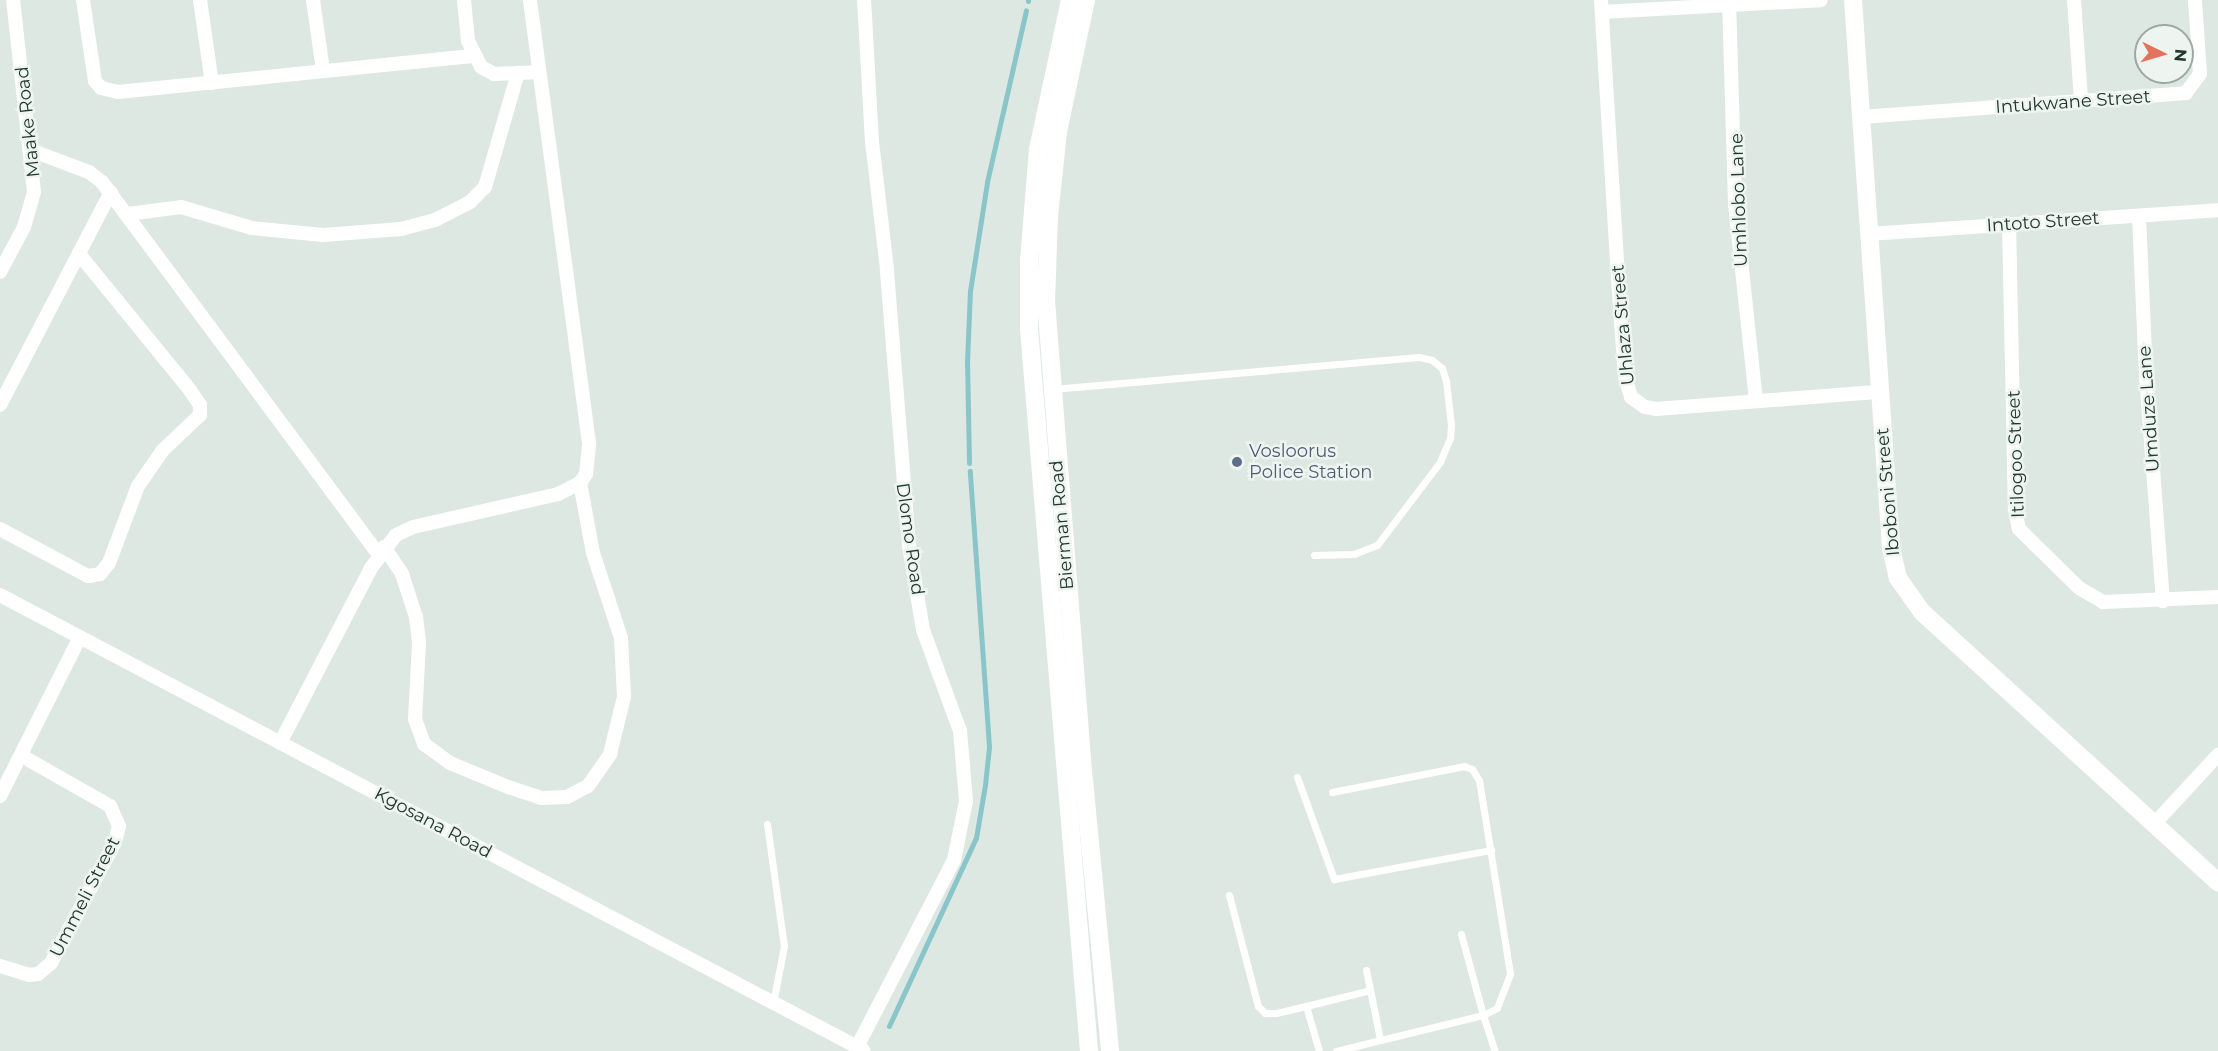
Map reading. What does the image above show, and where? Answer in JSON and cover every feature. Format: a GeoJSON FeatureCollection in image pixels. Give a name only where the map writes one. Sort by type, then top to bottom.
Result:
{"type":"FeatureCollection","features":[{"type":"Feature","properties":{"kind":"main road","name":"Bierman Road"},"geometry":{"type":"LineString","coordinates":[[1070,0],[1038,149],[1029,260],[1029,329],[1089,1051]]}},
{"type":"Feature","properties":{"kind":"main road","name":"Bierman Road"},"geometry":{"type":"LineString","coordinates":[[1086,0],[1058,132],[1049,216],[1046,301],[1051,389],[1110,1051]]}},
{"type":"Feature","properties":{"kind":"main road","name":"Iboboni Street"},"geometry":{"type":"LineString","coordinates":[[1853,0],[1891,548],[1905,591],[1927,617],[2218,882]]}},
{"type":"Feature","properties":{"kind":"street","name":"Maake Road"},"geometry":{"type":"LineString","coordinates":[[0,272],[31,210],[34,192],[33,151],[13,0]]}},
{"type":"Feature","properties":{"kind":"street"},"geometry":{"type":"LineString","coordinates":[[83,0],[91,66],[101,88],[139,92],[323,70],[472,56]]}},
{"type":"Feature","properties":{"kind":"street"},"geometry":{"type":"LineString","coordinates":[[200,0],[212,83]]}},
{"type":"Feature","properties":{"kind":"street"},"geometry":{"type":"LineString","coordinates":[[314,0],[323,70]]}},
{"type":"Feature","properties":{"kind":"street"},"geometry":{"type":"LineString","coordinates":[[464,0],[472,56],[488,72],[539,72]]}},
{"type":"Feature","properties":{"kind":"street"},"geometry":{"type":"LineString","coordinates":[[33,151],[89,172],[111,192],[381,551],[402,574],[416,617],[419,643],[415,718],[424,744],[450,763],[508,787],[541,798],[567,797],[588,786],[610,754],[624,697],[621,638],[593,553],[580,483],[590,459],[589,443],[530,0]]}},
{"type":"Feature","properties":{"kind":"street","name":"Dlomo Road"},"geometry":{"type":"LineString","coordinates":[[861,1049],[954,860],[966,801],[960,731],[923,630],[909,545],[886,269],[872,142],[864,0]]}},
{"type":"Feature","properties":{"kind":"street"},"geometry":{"type":"LineString","coordinates":[[1602,6],[1821,0]]}},
{"type":"Feature","properties":{"kind":"street"},"geometry":{"type":"LineString","coordinates":[[2074,0],[2081,101]]}},
{"type":"Feature","properties":{"kind":"street","name":"Intukwane Street"},"geometry":{"type":"LineString","coordinates":[[1861,117],[2176,95],[2193,88],[2200,62],[2195,0]]}},
{"type":"Feature","properties":{"kind":"street","name":"Umhlobo Lane"},"geometry":{"type":"LineString","coordinates":[[1729,2],[1736,204],[1756,400]]}},
{"type":"Feature","properties":{"kind":"street","name":"Uhlaza Street"},"geometry":{"type":"LineString","coordinates":[[1602,6],[1627,390],[1638,403],[1656,409],[1879,392]]}},
{"type":"Feature","properties":{"kind":"street"},"geometry":{"type":"LineString","coordinates":[[128,214],[181,207],[252,228],[323,236],[401,229],[435,220],[470,202],[485,187],[518,73]]}},
{"type":"Feature","properties":{"kind":"street"},"geometry":{"type":"LineString","coordinates":[[0,405],[111,192]]}},
{"type":"Feature","properties":{"kind":"street","name":"Intoto Street"},"geometry":{"type":"LineString","coordinates":[[1868,234],[2218,210]]}},
{"type":"Feature","properties":{"kind":"street","name":"Umduze Lane"},"geometry":{"type":"LineString","coordinates":[[2139,216],[2146,376],[2163,602]]}},
{"type":"Feature","properties":{"kind":"street","name":"Itilogoo Street"},"geometry":{"type":"LineString","coordinates":[[2009,224],[2015,509],[2019,529],[2093,598],[2112,603],[2163,602],[2218,597]]}},
{"type":"Feature","properties":{"kind":"street"},"geometry":{"type":"LineString","coordinates":[[0,529],[88,576],[99,574],[109,563],[138,486],[163,450],[200,416],[200,405],[190,390],[79,254]]}},
{"type":"Feature","properties":{"kind":"street"},"geometry":{"type":"LineString","coordinates":[[280,743],[381,551],[396,535],[412,527],[558,494],[580,483]]}},
{"type":"Feature","properties":{"kind":"street","name":"Kgosana Road"},"geometry":{"type":"LineString","coordinates":[[0,595],[861,1049]]}},
{"type":"Feature","properties":{"kind":"street"},"geometry":{"type":"LineString","coordinates":[[0,796],[80,637]]}},
{"type":"Feature","properties":{"kind":"street"},"geometry":{"type":"LineString","coordinates":[[2155,823],[2218,754]]}},
{"type":"Feature","properties":{"kind":"street","name":"Ummeli Street"},"geometry":{"type":"LineString","coordinates":[[0,966],[29,975],[38,974],[51,963],[115,842],[119,825],[110,806],[22,756]]}},
{"type":"Feature","properties":{"kind":"lane"},"geometry":{"type":"LineString","coordinates":[[1051,389],[1407,358],[1432,360],[1442,368],[1446,381],[1451,425],[1447,451],[1377,545],[1354,554],[1314,555]]}},
{"type":"Feature","properties":{"kind":"lane"},"geometry":{"type":"LineString","coordinates":[[1332,792],[1464,766],[1472,769],[1479,780],[1510,974],[1497,1008],[1483,1015],[1338,1051]]}},
{"type":"Feature","properties":{"kind":"lane"},"geometry":{"type":"LineString","coordinates":[[1297,777],[1334,879],[1491,850]]}},
{"type":"Feature","properties":{"kind":"lane"},"geometry":{"type":"LineString","coordinates":[[767,824],[784,946],[773,1003]]}},
{"type":"Feature","properties":{"kind":"lane"},"geometry":{"type":"LineString","coordinates":[[1228,895],[1257,1006],[1265,1013],[1276,1013],[1370,990]]}},
{"type":"Feature","properties":{"kind":"lane"},"geometry":{"type":"LineString","coordinates":[[1461,933],[1495,1051]]}},
{"type":"Feature","properties":{"kind":"lane"},"geometry":{"type":"LineString","coordinates":[[1366,970],[1380,1039]]}},
{"type":"Feature","properties":{"kind":"lane"},"geometry":{"type":"LineString","coordinates":[[1306,1006],[1319,1051]]}},
{"type":"Feature","properties":{"kind":"waterway"},"geometry":{"type":"LineString","coordinates":[[969,463],[967,362],[970,291],[987,182],[1026,10]]}},
{"type":"Feature","properties":{"kind":"waterway"},"geometry":{"type":"LineString","coordinates":[[889,1026],[976,838],[985,785],[989,746],[970,471]]}},
{"type":"Feature","properties":{"kind":"place","name":"Vosloorus Police Station"},"geometry":{"type":"Point","coordinates":[1237,462]}}]}
